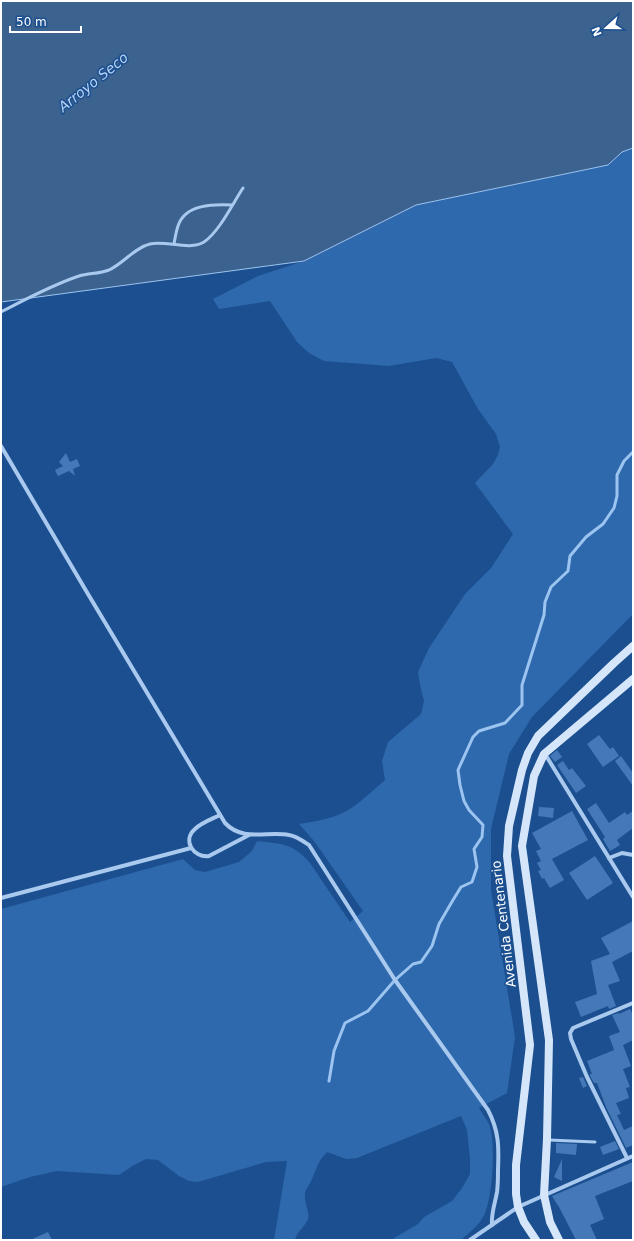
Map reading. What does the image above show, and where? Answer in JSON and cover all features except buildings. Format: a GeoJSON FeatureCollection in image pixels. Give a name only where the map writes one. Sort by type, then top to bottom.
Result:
{"type":"FeatureCollection","features":[{"type":"Feature","properties":{"kind":"main road","name":"Avenida Centenario"},"geometry":{"type":"LineString","coordinates":[[536,1240],[524,1222],[518,1207],[516,1194],[516,1165],[530,1045],[507,856],[509,826],[522,770],[528,753],[538,736],[633,646]]}},
{"type":"Feature","properties":{"kind":"main road"},"geometry":{"type":"LineString","coordinates":[[559,1240],[550,1222],[544,1195],[549,1040],[522,846],[534,776],[544,754],[633,679]]}},
{"type":"Feature","properties":{"kind":"street"},"geometry":{"type":"LineString","coordinates":[[1,446],[225,823],[235,831],[250,835],[290,835],[304,841],[312,849],[395,980],[488,1110],[496,1128],[498,1142],[497,1190],[492,1209],[492,1225]]}},
{"type":"Feature","properties":{"kind":"street"},"geometry":{"type":"LineString","coordinates":[[544,754],[633,897]]}},
{"type":"Feature","properties":{"kind":"street"},"geometry":{"type":"LineString","coordinates":[[220,815],[193,830],[190,838],[191,848],[199,855],[209,856],[250,835]]}},
{"type":"Feature","properties":{"kind":"street"},"geometry":{"type":"LineString","coordinates":[[1,898],[191,848]]}},
{"type":"Feature","properties":{"kind":"street"},"geometry":{"type":"LineString","coordinates":[[609,858],[622,853],[633,855]]}},
{"type":"Feature","properties":{"kind":"street"},"geometry":{"type":"LineString","coordinates":[[628,1158],[587,1077],[571,1040],[570,1033],[573,1028],[633,1003]]}},
{"type":"Feature","properties":{"kind":"street"},"geometry":{"type":"LineString","coordinates":[[470,1240],[518,1207],[633,1156]]}},
{"type":"Feature","properties":{"kind":"lane"},"geometry":{"type":"LineString","coordinates":[[1,312],[46,290],[80,276],[109,270],[143,245],[155,242],[197,245],[203,243],[218,227],[243,188]]}},
{"type":"Feature","properties":{"kind":"lane"},"geometry":{"type":"LineString","coordinates":[[174,244],[178,225],[190,211],[206,206],[232,205]]}},
{"type":"Feature","properties":{"kind":"lane"},"geometry":{"type":"LineString","coordinates":[[547,1139],[595,1142]]}},
{"type":"Feature","properties":{"kind":"shaded area"},"geometry":{"type":"Polygon","coordinates":[[[633,148],[633,614],[532,717],[509,754],[491,829],[491,890],[515,1037],[507,1093],[479,1108],[489,1124],[493,1155],[490,1194],[485,1213],[481,1221],[461,1240],[391,1240],[418,1224],[424,1217],[452,1201],[470,1174],[467,1130],[461,1116],[357,1158],[346,1159],[327,1152],[319,1162],[306,1191],[305,1198],[308,1219],[297,1234],[295,1240],[274,1240],[287,1161],[266,1162],[198,1182],[189,1181],[179,1176],[158,1160],[146,1159],[119,1175],[57,1171],[30,1177],[1,1187],[1,909],[183,859],[195,870],[205,872],[239,862],[252,851],[257,841],[280,844],[292,848],[304,856],[350,922],[363,911],[314,841],[299,824],[313,822],[347,811],[385,780],[382,761],[388,742],[421,714],[424,701],[418,672],[429,648],[465,594],[491,568],[513,534],[475,483],[493,464],[500,447],[496,434],[478,409],[452,362],[436,358],[389,366],[324,361],[309,353],[297,342],[270,301],[219,309],[213,299],[258,276],[304,261],[416,205],[608,165],[622,152],[633,148]]]}},
{"type":"Feature","properties":{"kind":"water","name":"Arroyo Seco"},"geometry":{"type":"Polygon","coordinates":[[[1,1],[633,1],[633,148],[622,152],[608,165],[416,205],[304,261],[1,302],[1,1]]]}},
{"type":"Feature","properties":{"kind":"waterway"},"geometry":{"type":"LineString","coordinates":[[329,1081],[334,1051],[345,1023],[368,1011],[395,980],[413,964],[421,962],[432,946],[439,924],[461,887],[472,882],[477,867],[474,849],[482,837],[483,825],[469,810],[464,801],[458,770],[473,737],[479,731],[505,723],[522,705],[522,685],[544,615],[545,602],[551,587],[568,571],[570,556],[586,537],[603,524],[614,508],[617,496],[617,475],[624,461],[633,452]]}}]}
